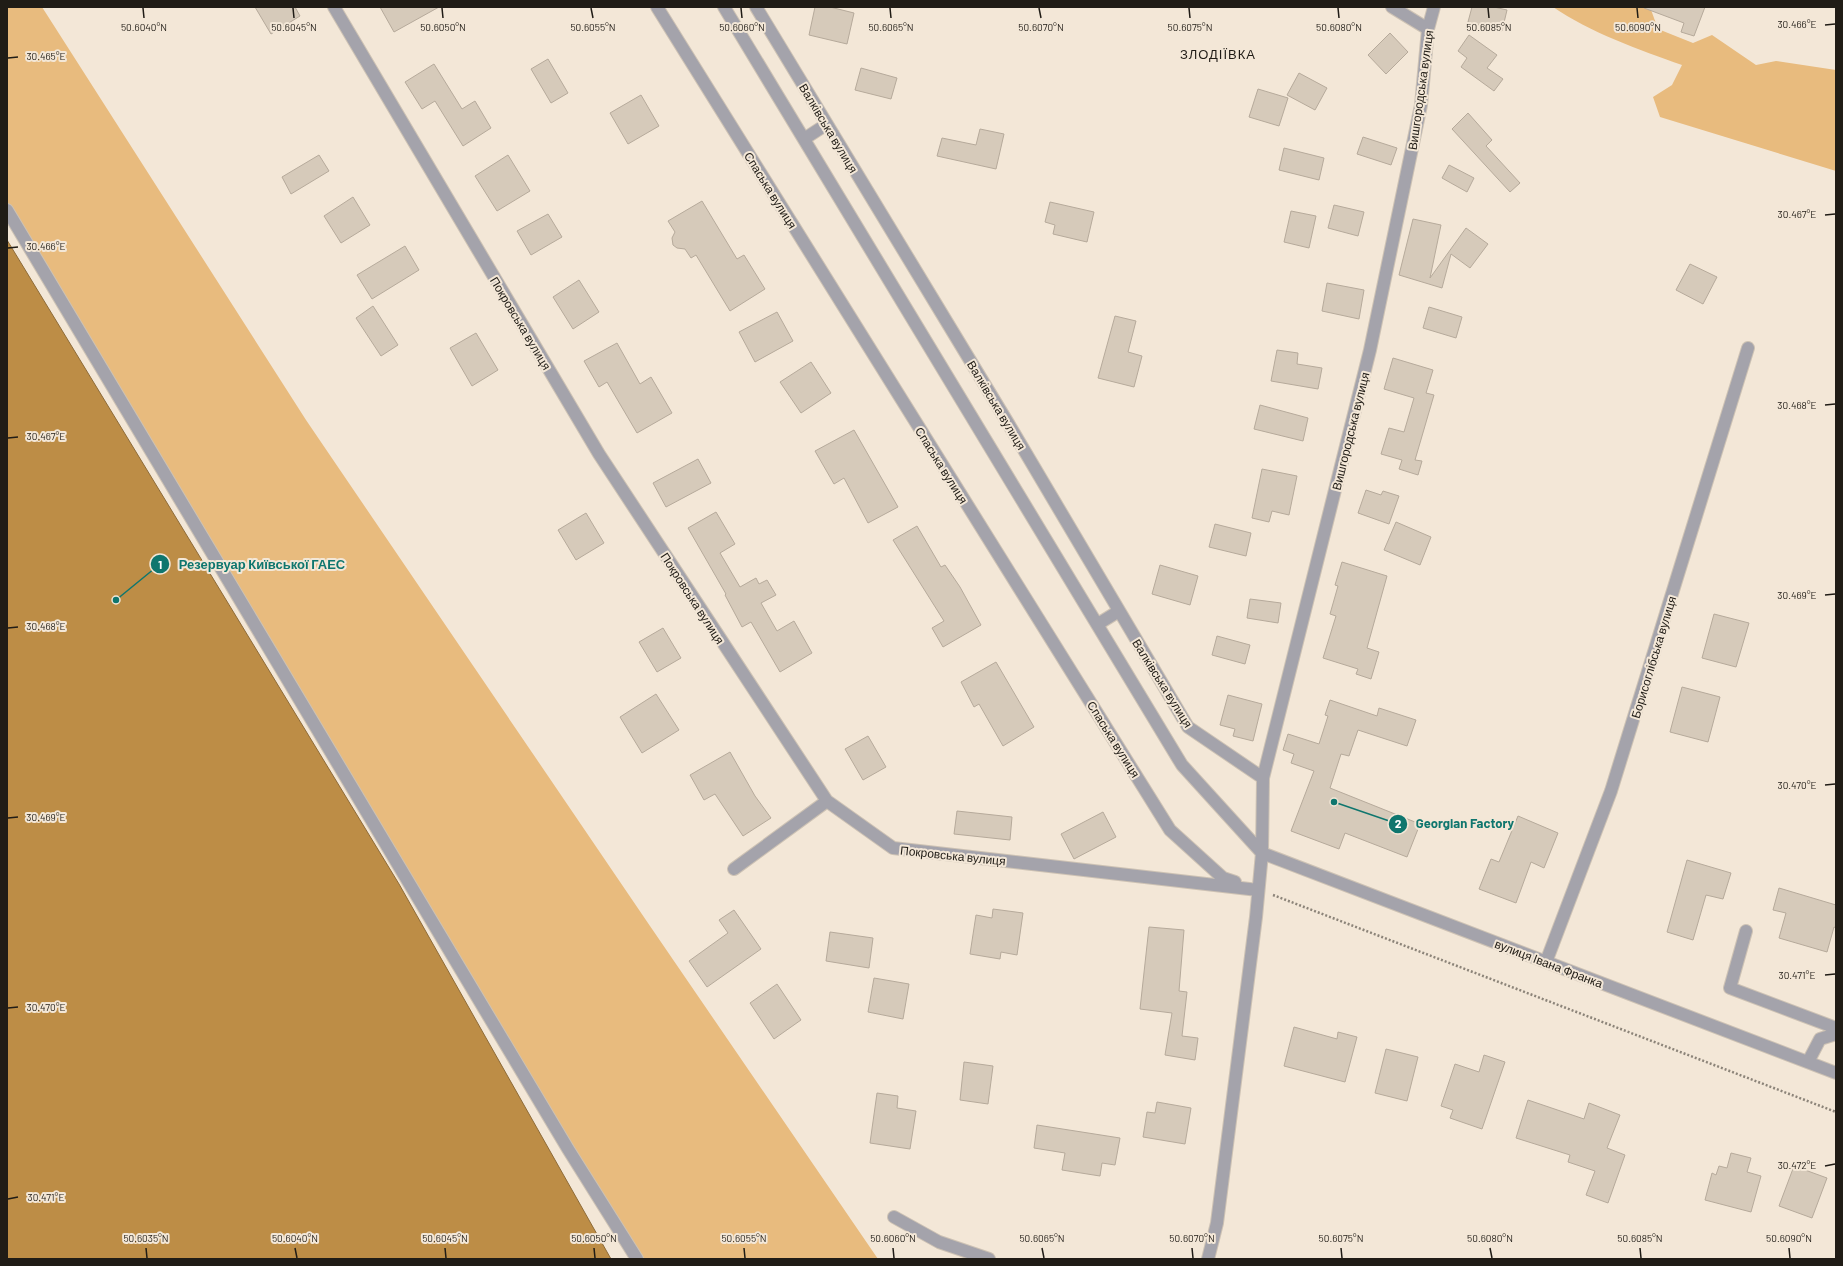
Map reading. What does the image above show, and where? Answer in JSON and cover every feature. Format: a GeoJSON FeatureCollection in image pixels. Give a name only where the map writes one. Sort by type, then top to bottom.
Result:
{"type":"FeatureCollection","features":[{"type":"Feature","properties":{"kind":"street","name":"Покровська вулиця"},"geometry":{"type":"LineString","coordinates":[[334,7],[599,454],[827,801],[893,848],[1258,890]]}},
{"type":"Feature","properties":{"kind":"street","name":"Спаська вулиця"},"geometry":{"type":"LineString","coordinates":[[656,7],[1170,830],[1223,878],[1258,890]]}},
{"type":"Feature","properties":{"kind":"street"},"geometry":{"type":"LineString","coordinates":[[724,7],[1182,765],[1262,853]]}},
{"type":"Feature","properties":{"kind":"street","name":"Валківська вулиця"},"geometry":{"type":"LineString","coordinates":[[756,7],[1008,423],[1188,727],[1263,778]]}},
{"type":"Feature","properties":{"kind":"street"},"geometry":{"type":"LineString","coordinates":[[1392,7],[1428,29]]}},
{"type":"Feature","properties":{"kind":"street","name":"Вишгородська вулиця"},"geometry":{"type":"LineString","coordinates":[[1208,1259],[1217,1223],[1258,890],[1262,853],[1263,778],[1370,350],[1421,105],[1428,29],[1434,7]]}},
{"type":"Feature","properties":{"kind":"street"},"geometry":{"type":"LineString","coordinates":[[804,139],[827,124]]}},
{"type":"Feature","properties":{"kind":"street"},"geometry":{"type":"LineString","coordinates":[[7,210],[564,1142],[637,1259]]}},
{"type":"Feature","properties":{"kind":"street","name":"Борисоглібська вулиця"},"geometry":{"type":"LineString","coordinates":[[1546,962],[1612,791],[1748,348]]}},
{"type":"Feature","properties":{"kind":"street"},"geometry":{"type":"LineString","coordinates":[[1098,624],[1119,611]]}},
{"type":"Feature","properties":{"kind":"street"},"geometry":{"type":"LineString","coordinates":[[734,869],[827,801]]}},
{"type":"Feature","properties":{"kind":"street","name":"вулиця Івана Франка"},"geometry":{"type":"LineString","coordinates":[[1262,853],[1836,1073]]}},
{"type":"Feature","properties":{"kind":"street"},"geometry":{"type":"LineString","coordinates":[[1746,931],[1730,988],[1836,1028]]}},
{"type":"Feature","properties":{"kind":"street"},"geometry":{"type":"LineString","coordinates":[[1808,1062],[1820,1039],[1836,1034]]}},
{"type":"Feature","properties":{"kind":"street"},"geometry":{"type":"LineString","coordinates":[[894,1217],[940,1242],[988,1259]]}},
{"type":"Feature","properties":{"kind":"path"},"geometry":{"type":"LineString","coordinates":[[1258,890],[1836,1112]]}},
{"type":"Feature","properties":{"kind":"shaded area"},"geometry":{"type":"Polygon","coordinates":[[[7,7],[42,7],[306,420],[878,1259],[637,1259],[7,210],[7,7]]]}},
{"type":"Feature","properties":{"kind":"shaded area"},"geometry":{"type":"Polygon","coordinates":[[[1553,7],[1650,7],[1658,29],[1693,43],[1712,35],[1756,65],[1776,61],[1836,70],[1836,171],[1660,117],[1653,97],[1672,85],[1682,65],[1632,47],[1582,24],[1553,7]]]}},
{"type":"Feature","properties":{"kind":"shaded area"},"geometry":{"type":"Polygon","coordinates":[[[7,240],[399,884],[611,1259],[7,1259],[7,240]]]}},
{"type":"Feature","properties":{"kind":"building"},"geometry":{"type":"Polygon","coordinates":[[[255,7],[295,7],[300,16],[271,34],[255,7]]]}},
{"type":"Feature","properties":{"kind":"building"},"geometry":{"type":"Polygon","coordinates":[[[380,7],[439,7],[394,32],[380,7]]]}},
{"type":"Feature","properties":{"kind":"building"},"geometry":{"type":"Polygon","coordinates":[[[815,7],[830,7],[854,13],[847,44],[809,35],[815,7]]]}},
{"type":"Feature","properties":{"kind":"building"},"geometry":{"type":"Polygon","coordinates":[[[1472,7],[1494,7],[1507,10],[1502,31],[1468,22],[1472,7]]]}},
{"type":"Feature","properties":{"kind":"building"},"geometry":{"type":"Polygon","coordinates":[[[1705,7],[1694,36],[1681,32],[1684,23],[1644,8],[1705,7]]]}},
{"type":"Feature","properties":{"kind":"building"},"geometry":{"type":"Polygon","coordinates":[[[1390,33],[1408,52],[1386,74],[1368,55],[1390,33]]]}},
{"type":"Feature","properties":{"kind":"building"},"geometry":{"type":"Polygon","coordinates":[[[1469,35],[1497,55],[1487,68],[1503,79],[1494,91],[1461,67],[1467,58],[1458,51],[1469,35]]]}},
{"type":"Feature","properties":{"kind":"building"},"geometry":{"type":"Polygon","coordinates":[[[548,59],[568,93],[551,103],[531,69],[548,59]]]}},
{"type":"Feature","properties":{"kind":"building"},"geometry":{"type":"Polygon","coordinates":[[[434,64],[462,109],[475,101],[491,128],[463,146],[435,101],[422,109],[405,82],[434,64]]]}},
{"type":"Feature","properties":{"kind":"building"},"geometry":{"type":"Polygon","coordinates":[[[861,68],[897,78],[891,99],[855,90],[861,68]]]}},
{"type":"Feature","properties":{"kind":"building"},"geometry":{"type":"Polygon","coordinates":[[[1299,73],[1327,88],[1315,110],[1287,95],[1299,73]]]}},
{"type":"Feature","properties":{"kind":"building"},"geometry":{"type":"Polygon","coordinates":[[[1258,89],[1288,98],[1279,126],[1249,117],[1258,89]]]}},
{"type":"Feature","properties":{"kind":"building"},"geometry":{"type":"Polygon","coordinates":[[[641,95],[659,126],[628,144],[610,113],[641,95]]]}},
{"type":"Feature","properties":{"kind":"building"},"geometry":{"type":"Polygon","coordinates":[[[1468,113],[1492,140],[1486,146],[1520,183],[1510,192],[1452,129],[1468,113]]]}},
{"type":"Feature","properties":{"kind":"building"},"geometry":{"type":"Polygon","coordinates":[[[980,129],[1004,134],[996,169],[937,156],[942,138],[976,145],[980,129]]]}},
{"type":"Feature","properties":{"kind":"building"},"geometry":{"type":"Polygon","coordinates":[[[1363,137],[1397,148],[1391,165],[1357,154],[1363,137]]]}},
{"type":"Feature","properties":{"kind":"building"},"geometry":{"type":"Polygon","coordinates":[[[1284,148],[1324,158],[1319,180],[1279,170],[1284,148]]]}},
{"type":"Feature","properties":{"kind":"building"},"geometry":{"type":"Polygon","coordinates":[[[319,155],[329,171],[291,194],[282,177],[319,155]]]}},
{"type":"Feature","properties":{"kind":"building"},"geometry":{"type":"Polygon","coordinates":[[[508,155],[530,191],[497,211],[475,176],[508,155]]]}},
{"type":"Feature","properties":{"kind":"building"},"geometry":{"type":"Polygon","coordinates":[[[1449,165],[1474,178],[1467,192],[1442,178],[1449,165]]]}},
{"type":"Feature","properties":{"kind":"building"},"geometry":{"type":"Polygon","coordinates":[[[353,197],[370,225],[341,243],[324,216],[353,197]]]}},
{"type":"Feature","properties":{"kind":"building"},"geometry":{"type":"Polygon","coordinates":[[[702,201],[737,259],[744,255],[765,289],[730,311],[696,255],[691,258],[685,249],[677,248],[673,245],[672,238],[675,232],[668,221],[702,201]]]}},
{"type":"Feature","properties":{"kind":"building"},"geometry":{"type":"Polygon","coordinates":[[[1050,202],[1094,212],[1087,242],[1053,234],[1055,225],[1045,222],[1050,202]]]}},
{"type":"Feature","properties":{"kind":"building"},"geometry":{"type":"Polygon","coordinates":[[[1334,205],[1364,212],[1358,236],[1328,228],[1334,205]]]}},
{"type":"Feature","properties":{"kind":"building"},"geometry":{"type":"Polygon","coordinates":[[[1291,211],[1316,216],[1309,248],[1284,242],[1291,211]]]}},
{"type":"Feature","properties":{"kind":"building"},"geometry":{"type":"Polygon","coordinates":[[[548,214],[562,237],[531,255],[517,231],[548,214]]]}},
{"type":"Feature","properties":{"kind":"building"},"geometry":{"type":"Polygon","coordinates":[[[1413,219],[1441,225],[1430,278],[1466,228],[1488,244],[1470,268],[1451,254],[1442,288],[1399,275],[1413,219]]]}},
{"type":"Feature","properties":{"kind":"building"},"geometry":{"type":"Polygon","coordinates":[[[405,246],[419,270],[372,299],[357,275],[405,246]]]}},
{"type":"Feature","properties":{"kind":"building"},"geometry":{"type":"Polygon","coordinates":[[[1690,264],[1717,277],[1703,304],[1676,290],[1690,264]]]}},
{"type":"Feature","properties":{"kind":"building"},"geometry":{"type":"Polygon","coordinates":[[[579,280],[599,312],[573,329],[553,297],[579,280]]]}},
{"type":"Feature","properties":{"kind":"building"},"geometry":{"type":"Polygon","coordinates":[[[1327,283],[1364,290],[1359,319],[1322,311],[1327,283]]]}},
{"type":"Feature","properties":{"kind":"building"},"geometry":{"type":"Polygon","coordinates":[[[373,306],[398,345],[381,356],[356,318],[373,306]]]}},
{"type":"Feature","properties":{"kind":"building"},"geometry":{"type":"Polygon","coordinates":[[[1429,307],[1462,317],[1456,338],[1423,328],[1429,307]]]}},
{"type":"Feature","properties":{"kind":"building"},"geometry":{"type":"Polygon","coordinates":[[[777,312],[793,341],[755,362],[739,332],[777,312]]]}},
{"type":"Feature","properties":{"kind":"building"},"geometry":{"type":"Polygon","coordinates":[[[1115,316],[1136,321],[1128,352],[1142,356],[1134,387],[1098,378],[1115,316]]]}},
{"type":"Feature","properties":{"kind":"building"},"geometry":{"type":"Polygon","coordinates":[[[476,333],[498,370],[472,386],[450,348],[476,333]]]}},
{"type":"Feature","properties":{"kind":"building"},"geometry":{"type":"Polygon","coordinates":[[[617,343],[640,384],[651,377],[672,413],[637,433],[607,382],[599,387],[584,361],[617,343]]]}},
{"type":"Feature","properties":{"kind":"building"},"geometry":{"type":"Polygon","coordinates":[[[1277,350],[1298,353],[1297,364],[1322,368],[1318,389],[1271,381],[1277,350]]]}},
{"type":"Feature","properties":{"kind":"building"},"geometry":{"type":"Polygon","coordinates":[[[1393,358],[1433,370],[1426,393],[1434,395],[1415,460],[1422,461],[1418,475],[1399,469],[1402,460],[1381,454],[1389,428],[1404,432],[1414,398],[1384,389],[1393,358]]]}},
{"type":"Feature","properties":{"kind":"building"},"geometry":{"type":"Polygon","coordinates":[[[811,362],[831,393],[801,413],[780,382],[811,362]]]}},
{"type":"Feature","properties":{"kind":"building"},"geometry":{"type":"Polygon","coordinates":[[[1260,405],[1308,418],[1303,441],[1254,429],[1260,405]]]}},
{"type":"Feature","properties":{"kind":"building"},"geometry":{"type":"Polygon","coordinates":[[[854,430],[898,507],[868,523],[844,478],[834,484],[815,451],[854,430]]]}},
{"type":"Feature","properties":{"kind":"building"},"geometry":{"type":"Polygon","coordinates":[[[698,459],[711,483],[666,507],[653,483],[698,459]]]}},
{"type":"Feature","properties":{"kind":"building"},"geometry":{"type":"Polygon","coordinates":[[[1262,469],[1297,476],[1289,515],[1272,511],[1269,522],[1252,518],[1262,469]]]}},
{"type":"Feature","properties":{"kind":"building"},"geometry":{"type":"Polygon","coordinates":[[[1366,490],[1381,495],[1383,491],[1399,496],[1389,524],[1358,513],[1366,490]]]}},
{"type":"Feature","properties":{"kind":"building"},"geometry":{"type":"Polygon","coordinates":[[[716,512],[735,544],[720,553],[740,587],[756,578],[759,584],[767,580],[776,595],[761,603],[777,631],[794,621],[812,653],[780,672],[751,622],[742,627],[725,595],[726,594],[688,528],[716,512]]]}},
{"type":"Feature","properties":{"kind":"building"},"geometry":{"type":"Polygon","coordinates":[[[586,513],[604,543],[576,560],[558,530],[586,513]]]}},
{"type":"Feature","properties":{"kind":"building"},"geometry":{"type":"Polygon","coordinates":[[[1396,522],[1431,537],[1420,565],[1384,550],[1396,522]]]}},
{"type":"Feature","properties":{"kind":"building"},"geometry":{"type":"Polygon","coordinates":[[[1215,524],[1251,533],[1246,556],[1209,547],[1215,524]]]}},
{"type":"Feature","properties":{"kind":"building"},"geometry":{"type":"Polygon","coordinates":[[[917,526],[941,567],[945,565],[960,587],[981,625],[943,647],[932,628],[944,621],[893,540],[917,526]]]}},
{"type":"Feature","properties":{"kind":"building"},"geometry":{"type":"Polygon","coordinates":[[[1342,562],[1387,576],[1367,648],[1379,652],[1371,679],[1356,674],[1358,669],[1323,658],[1336,616],[1330,614],[1338,586],[1335,585],[1342,562]]]}},
{"type":"Feature","properties":{"kind":"building"},"geometry":{"type":"Polygon","coordinates":[[[1160,565],[1198,576],[1190,605],[1152,594],[1160,565]]]}},
{"type":"Feature","properties":{"kind":"building"},"geometry":{"type":"Polygon","coordinates":[[[1250,599],[1281,603],[1278,623],[1247,618],[1250,599]]]}},
{"type":"Feature","properties":{"kind":"building"},"geometry":{"type":"Polygon","coordinates":[[[1714,614],[1749,623],[1736,667],[1702,658],[1714,614]]]}},
{"type":"Feature","properties":{"kind":"building"},"geometry":{"type":"Polygon","coordinates":[[[663,628],[681,658],[657,672],[639,642],[663,628]]]}},
{"type":"Feature","properties":{"kind":"building"},"geometry":{"type":"Polygon","coordinates":[[[1217,636],[1250,645],[1245,664],[1212,655],[1217,636]]]}},
{"type":"Feature","properties":{"kind":"building"},"geometry":{"type":"Polygon","coordinates":[[[996,662],[1034,727],[1003,746],[979,704],[974,707],[961,682],[996,662]]]}},
{"type":"Feature","properties":{"kind":"building"},"geometry":{"type":"Polygon","coordinates":[[[1682,687],[1720,697],[1708,742],[1670,732],[1682,687]]]}},
{"type":"Feature","properties":{"kind":"building"},"geometry":{"type":"Polygon","coordinates":[[[656,694],[679,730],[642,753],[620,717],[656,694]]]}},
{"type":"Feature","properties":{"kind":"building"},"geometry":{"type":"Polygon","coordinates":[[[1228,695],[1262,704],[1253,741],[1233,736],[1235,729],[1220,725],[1228,695]]]}},
{"type":"Feature","properties":{"kind":"building"},"geometry":{"type":"Polygon","coordinates":[[[1330,700],[1377,716],[1379,708],[1416,720],[1407,746],[1358,730],[1349,756],[1341,754],[1330,788],[1420,824],[1407,857],[1345,833],[1339,849],[1291,831],[1314,771],[1291,763],[1294,754],[1283,750],[1288,734],[1319,744],[1328,716],[1325,715],[1330,700]]]}},
{"type":"Feature","properties":{"kind":"building"},"geometry":{"type":"Polygon","coordinates":[[[868,736],[886,767],[863,780],[845,749],[868,736]]]}},
{"type":"Feature","properties":{"kind":"building"},"geometry":{"type":"Polygon","coordinates":[[[730,752],[755,796],[771,818],[743,836],[715,794],[704,800],[690,775],[730,752]]]}},
{"type":"Feature","properties":{"kind":"building"},"geometry":{"type":"Polygon","coordinates":[[[957,811],[1012,817],[1010,840],[954,834],[957,811]]]}},
{"type":"Feature","properties":{"kind":"building"},"geometry":{"type":"Polygon","coordinates":[[[1103,812],[1116,837],[1074,859],[1061,834],[1103,812]]]}},
{"type":"Feature","properties":{"kind":"building"},"geometry":{"type":"Polygon","coordinates":[[[1518,816],[1558,833],[1544,868],[1531,862],[1516,903],[1479,889],[1491,859],[1499,862],[1518,816]]]}},
{"type":"Feature","properties":{"kind":"building"},"geometry":{"type":"Polygon","coordinates":[[[1687,860],[1731,873],[1723,899],[1706,895],[1693,940],[1667,932],[1687,860]]]}},
{"type":"Feature","properties":{"kind":"building"},"geometry":{"type":"Polygon","coordinates":[[[1779,888],[1836,905],[1836,928],[1834,927],[1827,952],[1779,938],[1786,913],[1773,910],[1779,888]]]}},
{"type":"Feature","properties":{"kind":"building"},"geometry":{"type":"Polygon","coordinates":[[[993,909],[1023,913],[1017,955],[1001,952],[1000,959],[970,954],[976,915],[992,918],[993,909]]]}},
{"type":"Feature","properties":{"kind":"building"},"geometry":{"type":"Polygon","coordinates":[[[734,910],[761,949],[707,987],[689,961],[728,933],[719,920],[734,910]]]}},
{"type":"Feature","properties":{"kind":"building"},"geometry":{"type":"Polygon","coordinates":[[[1149,927],[1184,930],[1179,991],[1187,992],[1182,1036],[1198,1038],[1195,1060],[1165,1055],[1172,1013],[1140,1009],[1149,927]]]}},
{"type":"Feature","properties":{"kind":"building"},"geometry":{"type":"Polygon","coordinates":[[[830,932],[873,938],[869,968],[826,961],[830,932]]]}},
{"type":"Feature","properties":{"kind":"building"},"geometry":{"type":"Polygon","coordinates":[[[874,978],[909,984],[903,1019],[868,1012],[874,978]]]}},
{"type":"Feature","properties":{"kind":"building"},"geometry":{"type":"Polygon","coordinates":[[[777,984],[801,1020],[774,1039],[750,1003],[777,984]]]}},
{"type":"Feature","properties":{"kind":"building"},"geometry":{"type":"Polygon","coordinates":[[[1294,1027],[1337,1039],[1338,1032],[1357,1037],[1345,1082],[1284,1066],[1294,1027]]]}},
{"type":"Feature","properties":{"kind":"building"},"geometry":{"type":"Polygon","coordinates":[[[1386,1049],[1418,1057],[1407,1101],[1375,1093],[1386,1049]]]}},
{"type":"Feature","properties":{"kind":"building"},"geometry":{"type":"Polygon","coordinates":[[[1484,1055],[1505,1062],[1482,1129],[1450,1118],[1453,1110],[1441,1106],[1455,1064],[1479,1072],[1484,1055]]]}},
{"type":"Feature","properties":{"kind":"building"},"geometry":{"type":"Polygon","coordinates":[[[964,1062],[993,1066],[988,1104],[960,1100],[964,1062]]]}},
{"type":"Feature","properties":{"kind":"building"},"geometry":{"type":"Polygon","coordinates":[[[877,1093],[898,1096],[897,1108],[916,1111],[910,1149],[870,1143],[877,1093]]]}},
{"type":"Feature","properties":{"kind":"building"},"geometry":{"type":"Polygon","coordinates":[[[1528,1100],[1584,1119],[1589,1103],[1620,1115],[1607,1148],[1625,1155],[1608,1203],[1586,1195],[1595,1171],[1568,1162],[1570,1155],[1516,1138],[1528,1100]]]}},
{"type":"Feature","properties":{"kind":"building"},"geometry":{"type":"Polygon","coordinates":[[[1157,1102],[1191,1108],[1185,1144],[1143,1137],[1147,1112],[1155,1113],[1157,1102]]]}},
{"type":"Feature","properties":{"kind":"building"},"geometry":{"type":"Polygon","coordinates":[[[1037,1125],[1120,1138],[1115,1165],[1102,1163],[1100,1176],[1062,1170],[1065,1153],[1034,1148],[1037,1125]]]}},
{"type":"Feature","properties":{"kind":"building"},"geometry":{"type":"Polygon","coordinates":[[[1731,1153],[1751,1158],[1747,1172],[1761,1176],[1751,1212],[1705,1200],[1712,1173],[1716,1175],[1719,1166],[1727,1168],[1731,1153]]]}},
{"type":"Feature","properties":{"kind":"building"},"geometry":{"type":"Polygon","coordinates":[[[1794,1166],[1827,1178],[1812,1218],[1779,1206],[1794,1166]]]}},
{"type":"Feature","properties":{"kind":"place","name":"Резервуар Київської ГАЕС"},"geometry":{"type":"Point","coordinates":[116,600]}},
{"type":"Feature","properties":{"kind":"place","name":"Georgian Factory"},"geometry":{"type":"Point","coordinates":[1334,802]}},
{"type":"Feature","properties":{"kind":"district","name":"ЗЛОДІЇВКА"},"geometry":{"type":"Point","coordinates":[1218,54]}}]}
